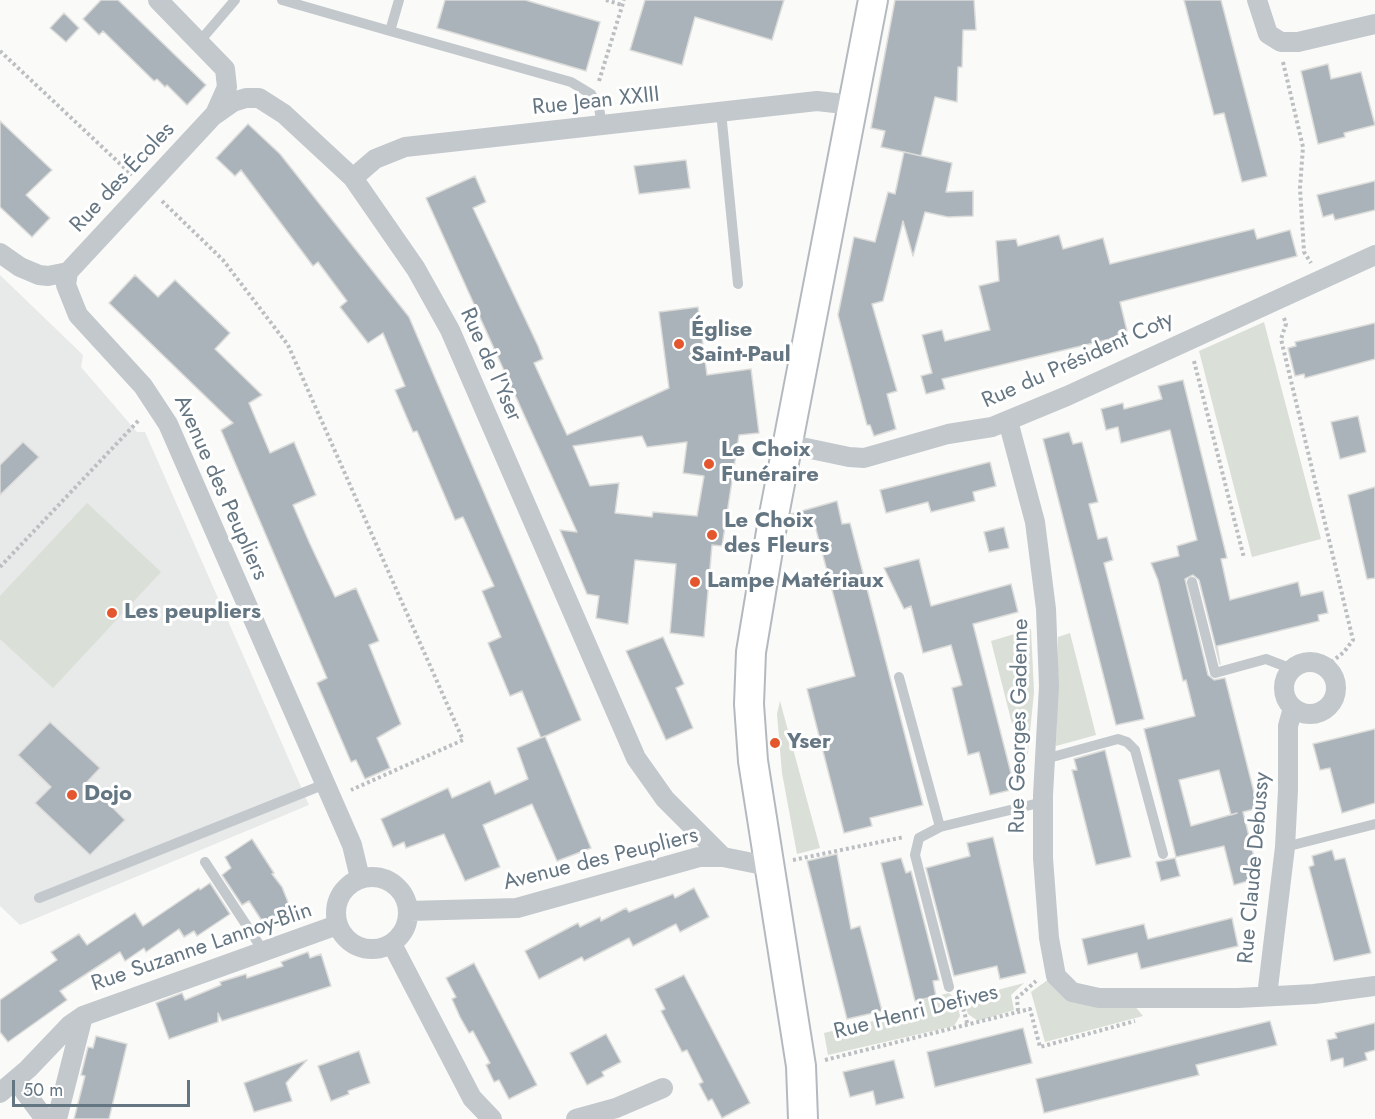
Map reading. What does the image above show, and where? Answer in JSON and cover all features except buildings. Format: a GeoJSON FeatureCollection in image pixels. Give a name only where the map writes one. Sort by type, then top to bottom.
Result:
{"type":"FeatureCollection","features":[{"type":"Feature","properties":{"kind":"main road"},"geometry":{"type":"LineString","coordinates":[[815,1119],[801,1066],[768,866],[750,730],[750,677],[759,594],[873,0]]}},
{"type":"Feature","properties":{"kind":"main road"},"geometry":{"type":"LineString","coordinates":[[801,1066],[803,1119]]}},
{"type":"Feature","properties":{"kind":"street"},"geometry":{"type":"LineString","coordinates":[[158,0],[218,59],[228,77],[225,93],[213,116]]}},
{"type":"Feature","properties":{"kind":"street"},"geometry":{"type":"LineString","coordinates":[[1257,0],[1268,34],[1281,42],[1290,43],[1375,24]]}},
{"type":"Feature","properties":{"kind":"street","name":"Rue de l'Yser"},"geometry":{"type":"LineString","coordinates":[[213,116],[233,102],[246,98],[260,98],[281,111],[353,178],[410,259],[450,330],[636,758],[658,791],[723,857]]}},
{"type":"Feature","properties":{"kind":"street","name":"Rue Jean XXIII"},"geometry":{"type":"LineString","coordinates":[[353,178],[375,159],[405,147],[818,101],[853,105]]}},
{"type":"Feature","properties":{"kind":"street","name":"Rue des Écoles"},"geometry":{"type":"LineString","coordinates":[[68,272],[213,116]]}},
{"type":"Feature","properties":{"kind":"street"},"geometry":{"type":"LineString","coordinates":[[0,253],[20,267],[39,275],[48,276],[68,272]]}},
{"type":"Feature","properties":{"kind":"street","name":"Rue du Président Coty"},"geometry":{"type":"LineString","coordinates":[[787,444],[864,458],[1008,422],[1375,255]]}},
{"type":"Feature","properties":{"kind":"street","name":"Avenue des Peupliers"},"geometry":{"type":"LineString","coordinates":[[68,272],[66,285],[78,315],[156,402],[168,424],[352,845],[360,878]]}},
{"type":"Feature","properties":{"kind":"street","name":"Rue Georges Gadenne"},"geometry":{"type":"LineString","coordinates":[[1008,422],[1035,522],[1046,609],[1049,686],[1043,802],[1043,866],[1053,966],[1056,976],[1072,992],[1099,998],[1267,996]]}},
{"type":"Feature","properties":{"kind":"street"},"geometry":{"type":"LineString","coordinates":[[1292,669],[1308,662],[1326,667],[1335,681],[1336,693],[1330,704],[1321,711],[1310,714],[1293,708]]}},
{"type":"Feature","properties":{"kind":"street","name":"Rue Claude Debussy"},"geometry":{"type":"LineString","coordinates":[[1267,996],[1285,847],[1288,726],[1293,708],[1284,688],[1292,669]]}},
{"type":"Feature","properties":{"kind":"street","name":"Avenue des Peupliers"},"geometry":{"type":"LineString","coordinates":[[409,911],[517,908],[689,859],[709,856],[768,866]]}},
{"type":"Feature","properties":{"kind":"street"},"geometry":{"type":"LineString","coordinates":[[360,878],[382,878],[393,882],[401,890],[409,911],[405,930],[392,944],[382,948],[360,948],[350,942],[337,925],[336,906],[339,897],[344,889],[360,878]]}},
{"type":"Feature","properties":{"kind":"street","name":"Rue Suzanne Lannoy-Blin"},"geometry":{"type":"LineString","coordinates":[[0,1093],[16,1080],[56,1038],[83,1016],[337,925]]}},
{"type":"Feature","properties":{"kind":"street"},"geometry":{"type":"LineString","coordinates":[[392,944],[472,1098],[492,1119]]}},
{"type":"Feature","properties":{"kind":"street"},"geometry":{"type":"LineString","coordinates":[[1267,996],[1375,986]]}},
{"type":"Feature","properties":{"kind":"street","name":"Rue Suzanne Lannoy-Blin"},"geometry":{"type":"LineString","coordinates":[[57,1119],[83,1016]]}},
{"type":"Feature","properties":{"kind":"street"},"geometry":{"type":"LineString","coordinates":[[16,1080],[45,1119]]}},
{"type":"Feature","properties":{"kind":"street"},"geometry":{"type":"LineString","coordinates":[[576,1119],[616,1108],[663,1088]]}},
{"type":"Feature","properties":{"kind":"lane"},"geometry":{"type":"LineString","coordinates":[[200,41],[235,0]]}},
{"type":"Feature","properties":{"kind":"lane"},"geometry":{"type":"LineString","coordinates":[[282,0],[571,82],[591,94],[599,108],[602,125]]}},
{"type":"Feature","properties":{"kind":"lane"},"geometry":{"type":"LineString","coordinates":[[390,31],[399,0]]}},
{"type":"Feature","properties":{"kind":"lane"},"geometry":{"type":"LineString","coordinates":[[722,112],[738,284]]}},
{"type":"Feature","properties":{"kind":"lane"},"geometry":{"type":"LineString","coordinates":[[1192,582],[1215,673],[1266,659],[1292,669]]}},
{"type":"Feature","properties":{"kind":"lane"},"geometry":{"type":"LineString","coordinates":[[899,676],[940,827]]}},
{"type":"Feature","properties":{"kind":"lane"},"geometry":{"type":"LineString","coordinates":[[1045,759],[1118,740],[1127,742],[1135,750],[1163,854]]}},
{"type":"Feature","properties":{"kind":"lane"},"geometry":{"type":"LineString","coordinates":[[39,898],[328,791]]}},
{"type":"Feature","properties":{"kind":"lane"},"geometry":{"type":"LineString","coordinates":[[948,987],[915,855],[919,838],[940,827],[1043,802]]}},
{"type":"Feature","properties":{"kind":"lane"},"geometry":{"type":"LineString","coordinates":[[1285,847],[1375,824]]}},
{"type":"Feature","properties":{"kind":"lane"},"geometry":{"type":"LineString","coordinates":[[205,862],[264,952]]}},
{"type":"Feature","properties":{"kind":"path"},"geometry":{"type":"LineString","coordinates":[[591,94],[602,77],[623,2],[606,0]]}},
{"type":"Feature","properties":{"kind":"path"},"geometry":{"type":"LineString","coordinates":[[1268,34],[1282,57],[1303,147],[1300,188],[1304,252],[1320,279]]}},
{"type":"Feature","properties":{"kind":"path"},"geometry":{"type":"LineString","coordinates":[[0,51],[223,260],[288,345],[463,740],[328,791]]}},
{"type":"Feature","properties":{"kind":"path"},"geometry":{"type":"LineString","coordinates":[[1278,298],[1286,324],[1281,339],[1353,640],[1344,652],[1326,667]]}},
{"type":"Feature","properties":{"kind":"path"},"geometry":{"type":"LineString","coordinates":[[1189,339],[1244,558]]}},
{"type":"Feature","properties":{"kind":"path"},"geometry":{"type":"LineString","coordinates":[[0,567],[156,402]]}},
{"type":"Feature","properties":{"kind":"path"},"geometry":{"type":"LineString","coordinates":[[768,866],[928,832]]}},
{"type":"Feature","properties":{"kind":"path","name":"Rue Henri Defives"},"geometry":{"type":"LineString","coordinates":[[801,1066],[968,1026],[1018,1011],[1017,998],[1053,966]]}},
{"type":"Feature","properties":{"kind":"path"},"geometry":{"type":"LineString","coordinates":[[948,987],[960,997],[968,1026]]}},
{"type":"Feature","properties":{"kind":"path"},"geometry":{"type":"LineString","coordinates":[[1018,1011],[1030,1009],[1040,1047],[1142,1019]]}},
{"type":"Feature","properties":{"kind":"shaded area","name":"Les peupliers"},"geometry":{"type":"Polygon","coordinates":[[[0,275],[83,355],[81,367],[137,432],[145,432],[309,805],[20,925],[0,906],[0,275]]]}},
{"type":"Feature","properties":{"kind":"shaded area"},"geometry":{"type":"Polygon","coordinates":[[[1264,322],[1321,539],[1252,557],[1199,351],[1264,322]]]}},
{"type":"Feature","properties":{"kind":"shaded area"},"geometry":{"type":"Polygon","coordinates":[[[87,503],[161,572],[53,688],[0,639],[0,596],[87,503]]]}},
{"type":"Feature","properties":{"kind":"shaded area"},"geometry":{"type":"Polygon","coordinates":[[[1031,629],[1034,692],[1027,762],[1022,763],[991,641],[1031,629]]]}},
{"type":"Feature","properties":{"kind":"shaded area"},"geometry":{"type":"Polygon","coordinates":[[[1070,633],[1096,735],[1056,746],[1058,637],[1070,633]]]}},
{"type":"Feature","properties":{"kind":"shaded area"},"geometry":{"type":"Polygon","coordinates":[[[780,701],[820,848],[797,854],[782,773],[777,714],[780,701]]]}},
{"type":"Feature","properties":{"kind":"shaded area"},"geometry":{"type":"Polygon","coordinates":[[[1049,979],[1133,1004],[1143,1016],[1045,1042],[1031,992],[1049,979]]]}},
{"type":"Feature","properties":{"kind":"shaded area"},"geometry":{"type":"Polygon","coordinates":[[[1024,983],[1011,995],[1014,1010],[978,1021],[968,1014],[963,999],[1024,983]]]}},
{"type":"Feature","properties":{"kind":"shaded area"},"geometry":{"type":"Polygon","coordinates":[[[949,993],[956,999],[960,1016],[954,1026],[828,1055],[824,1033],[918,1010],[916,1001],[949,993]]]}},
{"type":"Feature","properties":{"kind":"place","name":"Église Saint-Paul"},"geometry":{"type":"Point","coordinates":[679,344]}},
{"type":"Feature","properties":{"kind":"place","name":"Le Choix Funéraire"},"geometry":{"type":"Point","coordinates":[709,464]}},
{"type":"Feature","properties":{"kind":"place","name":"Le Choix des Fleurs"},"geometry":{"type":"Point","coordinates":[712,535]}},
{"type":"Feature","properties":{"kind":"place","name":"Lampe Matériaux"},"geometry":{"type":"Point","coordinates":[695,582]}},
{"type":"Feature","properties":{"kind":"place","name":"Les peupliers"},"geometry":{"type":"Point","coordinates":[112,613]}},
{"type":"Feature","properties":{"kind":"place","name":"Yser"},"geometry":{"type":"Point","coordinates":[775,743]}},
{"type":"Feature","properties":{"kind":"place","name":"Dojo"},"geometry":{"type":"Point","coordinates":[72,795]}}]}
